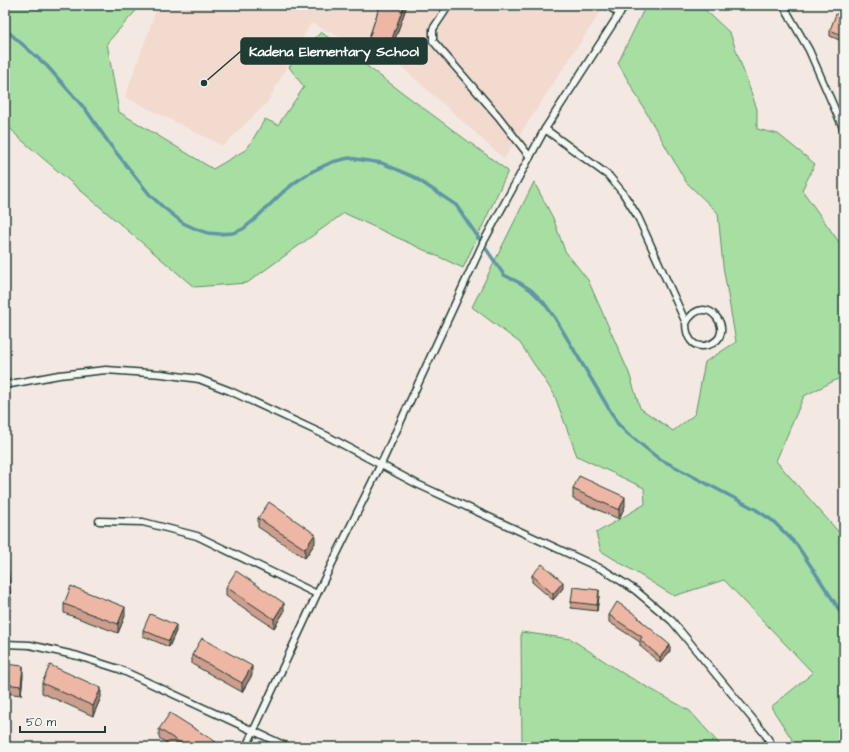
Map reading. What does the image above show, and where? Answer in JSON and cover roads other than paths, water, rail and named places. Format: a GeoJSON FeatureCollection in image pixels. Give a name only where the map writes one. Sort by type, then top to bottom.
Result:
{"type":"FeatureCollection","features":[{"type":"Feature","properties":{"kind":"lane"},"geometry":{"type":"LineString","coordinates":[[449,5],[433,29],[433,41],[498,116],[530,157]]}},
{"type":"Feature","properties":{"kind":"lane"},"geometry":{"type":"LineString","coordinates":[[607,5],[620,14]]}},
{"type":"Feature","properties":{"kind":"lane"},"geometry":{"type":"LineString","coordinates":[[246,747],[317,594],[381,464],[484,241],[545,129],[625,5]]}},
{"type":"Feature","properties":{"kind":"lane"},"geometry":{"type":"LineString","coordinates":[[783,5],[809,50],[844,130]]}},
{"type":"Feature","properties":{"kind":"lane"},"geometry":{"type":"LineString","coordinates":[[545,129],[609,176],[623,193],[638,217],[686,323],[686,332],[690,340],[697,345],[706,346],[717,340],[720,334],[720,320],[715,314],[709,311],[700,310],[694,313],[690,316],[686,323]]}},
{"type":"Feature","properties":{"kind":"lane"},"geometry":{"type":"LineString","coordinates":[[5,385],[59,375],[106,370],[162,374],[199,379],[230,391],[325,435],[417,484],[604,570],[635,590],[672,621],[760,728],[773,747]]}},
{"type":"Feature","properties":{"kind":"lane"},"geometry":{"type":"LineString","coordinates":[[99,521],[143,522],[197,536],[317,594]]}},
{"type":"Feature","properties":{"kind":"lane"},"geometry":{"type":"LineString","coordinates":[[5,644],[30,644],[78,656],[119,669],[288,747]]}},
{"type":"Feature","properties":{"kind":"waterway"},"geometry":{"type":"LineString","coordinates":[[5,29],[47,66],[86,110],[111,146],[150,195],[183,223],[196,229],[208,233],[219,234],[233,233],[243,229],[297,181],[332,162],[349,158],[382,163],[414,177],[456,205],[504,275],[531,290],[544,303],[555,318],[618,424],[658,458],[755,509],[773,521],[797,545],[844,619]]}},
{"type":"Feature","properties":{"kind":"place","name":"Kadena Elementary School"},"geometry":{"type":"Point","coordinates":[204,83]}}]}
